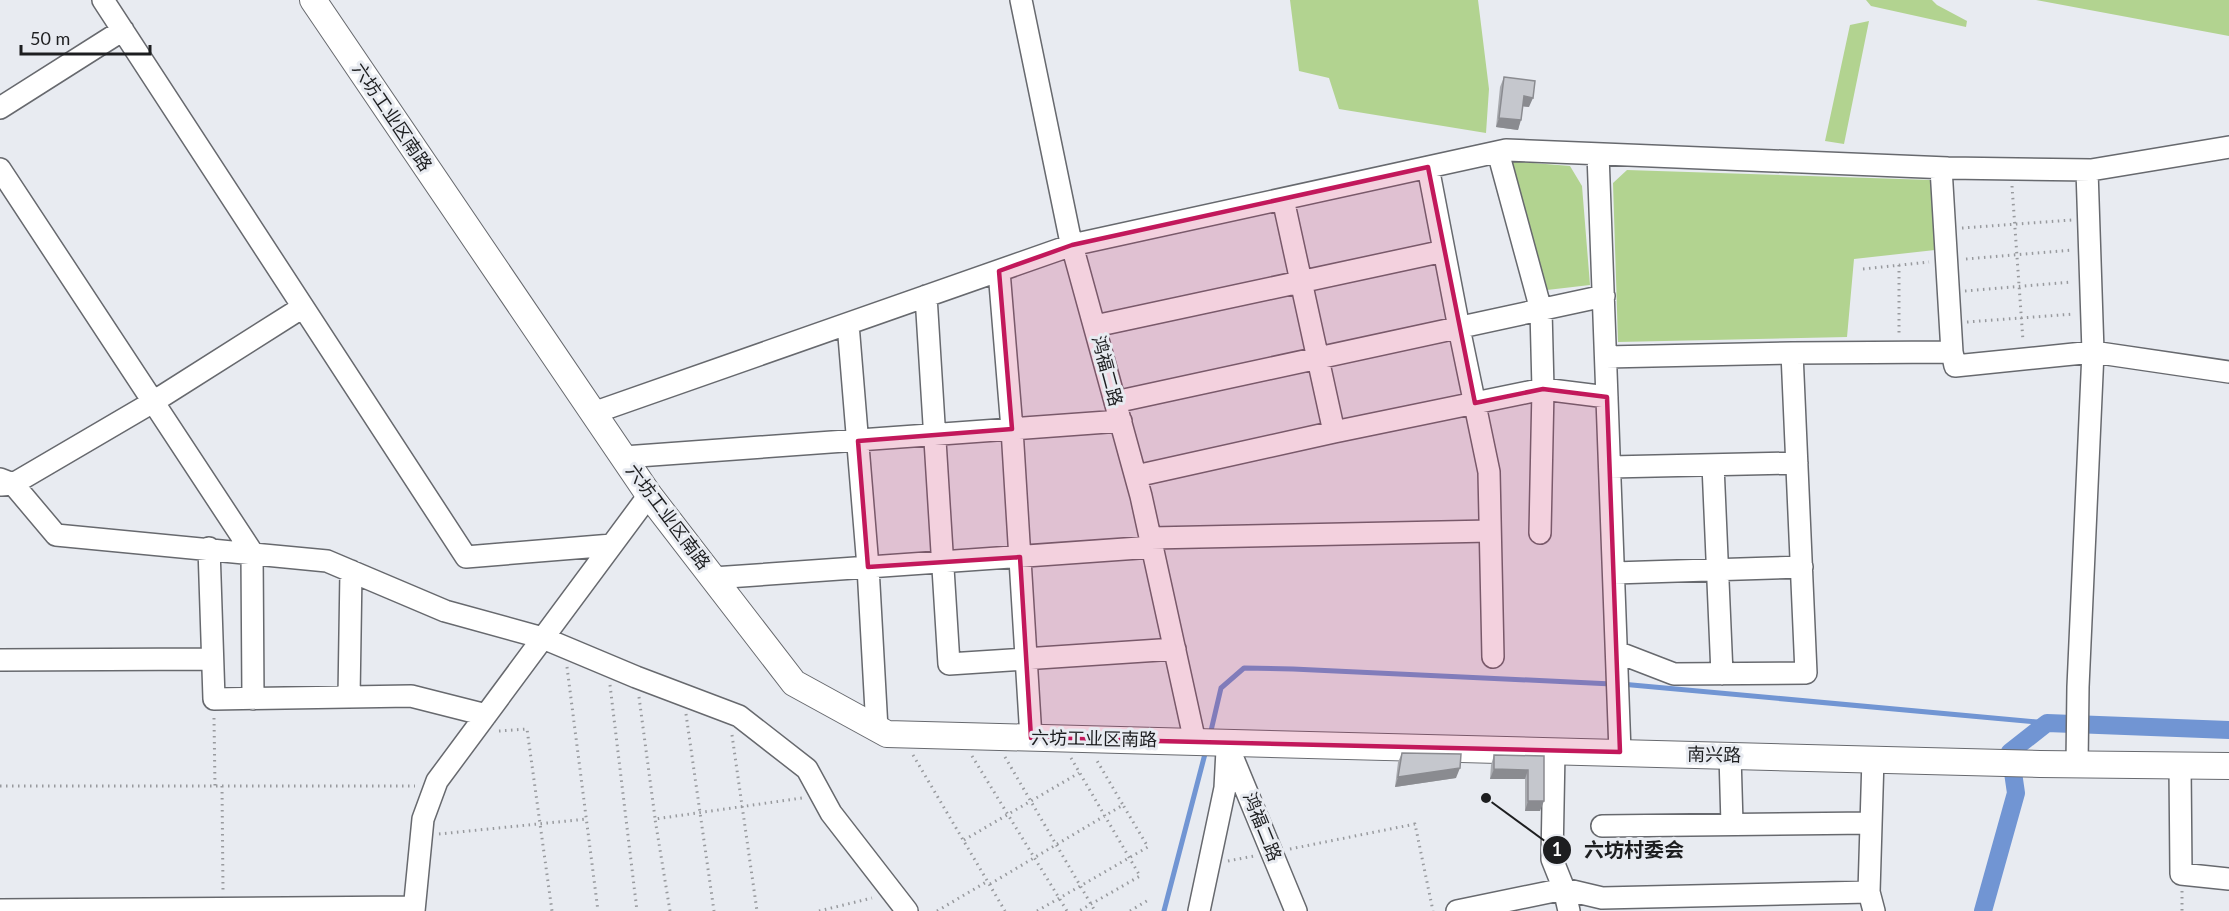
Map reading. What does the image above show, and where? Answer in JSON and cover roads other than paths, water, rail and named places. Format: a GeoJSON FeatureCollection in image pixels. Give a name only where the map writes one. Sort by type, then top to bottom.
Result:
{"type":"FeatureCollection","features":[{"type":"Feature","properties":{"kind":"main road","name":"六坊工业区南路"},"geometry":{"type":"LineString","coordinates":[[313,0],[649,495],[794,683],[889,732],[1210,743]]}},
{"type":"Feature","properties":{"kind":"main road","name":"南兴路"},"geometry":{"type":"LineString","coordinates":[[1210,743],[2040,764],[2077,755],[2180,765],[2229,766]]}},
{"type":"Feature","properties":{"kind":"street"},"geometry":{"type":"LineString","coordinates":[[104,0],[466,557],[612,545]]}},
{"type":"Feature","properties":{"kind":"street","name":"鸿福二路"},"geometry":{"type":"LineString","coordinates":[[1020,0],[1072,245],[1136,476],[1175,649],[1210,743],[1272,852],[1296,911]]}},
{"type":"Feature","properties":{"kind":"street"},"geometry":{"type":"LineString","coordinates":[[0,108],[123,30]]}},
{"type":"Feature","properties":{"kind":"street"},"geometry":{"type":"LineString","coordinates":[[593,413],[1072,245],[1506,150],[1941,168],[2087,170],[2229,147]]}},
{"type":"Feature","properties":{"kind":"street"},"geometry":{"type":"LineString","coordinates":[[1498,152],[1541,310],[1543,389],[1540,533]]}},
{"type":"Feature","properties":{"kind":"street"},"geometry":{"type":"LineString","coordinates":[[1598,153],[1620,753]]}},
{"type":"Feature","properties":{"kind":"street"},"geometry":{"type":"LineString","coordinates":[[1428,167],[1489,472],[1493,657]]}},
{"type":"Feature","properties":{"kind":"street"},"geometry":{"type":"LineString","coordinates":[[1941,168],[1952,352],[1955,366],[2093,352],[2229,372]]}},
{"type":"Feature","properties":{"kind":"street"},"geometry":{"type":"LineString","coordinates":[[0,169],[252,552],[253,699]]}},
{"type":"Feature","properties":{"kind":"street"},"geometry":{"type":"LineString","coordinates":[[2077,755],[2093,352],[2087,170]]}},
{"type":"Feature","properties":{"kind":"street"},"geometry":{"type":"LineString","coordinates":[[1283,199],[1334,432]]}},
{"type":"Feature","properties":{"kind":"street"},"geometry":{"type":"LineString","coordinates":[[1095,326],[1444,250]]}},
{"type":"Feature","properties":{"kind":"street"},"geometry":{"type":"LineString","coordinates":[[999,271],[1012,429],[1031,738]]}},
{"type":"Feature","properties":{"kind":"street"},"geometry":{"type":"LineString","coordinates":[[926,296],[950,664],[1175,649]]}},
{"type":"Feature","properties":{"kind":"street"},"geometry":{"type":"LineString","coordinates":[[624,458],[1012,429],[1118,412],[1319,358],[1604,296]]}},
{"type":"Feature","properties":{"kind":"street"},"geometry":{"type":"LineString","coordinates":[[303,307],[153,402],[4,483],[56,535],[327,561],[445,611],[543,638],[636,677],[739,716],[807,769],[831,813],[907,911]]}},
{"type":"Feature","properties":{"kind":"street"},"geometry":{"type":"LineString","coordinates":[[848,324],[868,567],[889,732]]}},
{"type":"Feature","properties":{"kind":"street"},"geometry":{"type":"LineString","coordinates":[[1606,357],[1952,352]]}},
{"type":"Feature","properties":{"kind":"street"},"geometry":{"type":"LineString","coordinates":[[1617,652],[1674,674],[1806,673],[1792,353]]}},
{"type":"Feature","properties":{"kind":"street"},"geometry":{"type":"LineString","coordinates":[[1136,476],[1543,389],[1607,397]]}},
{"type":"Feature","properties":{"kind":"street"},"geometry":{"type":"LineString","coordinates":[[1610,467],[1797,463]]}},
{"type":"Feature","properties":{"kind":"street"},"geometry":{"type":"LineString","coordinates":[[1713,465],[1722,674]]}},
{"type":"Feature","properties":{"kind":"street"},"geometry":{"type":"LineString","coordinates":[[0,910],[414,909],[423,819],[435,786],[649,495]]}},
{"type":"Feature","properties":{"kind":"street"},"geometry":{"type":"LineString","coordinates":[[713,578],[1020,557],[1152,543],[1490,531]]}},
{"type":"Feature","properties":{"kind":"street"},"geometry":{"type":"LineString","coordinates":[[209,548],[213,699],[411,696],[486,715]]}},
{"type":"Feature","properties":{"kind":"street"},"geometry":{"type":"LineString","coordinates":[[1614,573],[1802,567]]}},
{"type":"Feature","properties":{"kind":"street"},"geometry":{"type":"LineString","coordinates":[[349,698],[351,571]]}},
{"type":"Feature","properties":{"kind":"street"},"geometry":{"type":"LineString","coordinates":[[0,660],[212,659]]}},
{"type":"Feature","properties":{"kind":"street"},"geometry":{"type":"LineString","coordinates":[[1199,911],[1225,788],[1210,743]]}},
{"type":"Feature","properties":{"kind":"street"},"geometry":{"type":"LineString","coordinates":[[1554,751],[1552,859],[1564,889],[1569,911]]}},
{"type":"Feature","properties":{"kind":"street"},"geometry":{"type":"LineString","coordinates":[[1730,755],[1732,825]]}},
{"type":"Feature","properties":{"kind":"street"},"geometry":{"type":"LineString","coordinates":[[1457,911],[1564,889],[1602,898],[1871,901],[1873,758]]}},
{"type":"Feature","properties":{"kind":"street"},"geometry":{"type":"LineString","coordinates":[[2180,765],[2181,874],[2229,879]]}},
{"type":"Feature","properties":{"kind":"street"},"geometry":{"type":"LineString","coordinates":[[1602,826],[1871,822]]}},
{"type":"Feature","properties":{"kind":"waterway"},"geometry":{"type":"LineString","coordinates":[[1210,735],[1221,688],[1244,668],[1612,684]]}},
{"type":"Feature","properties":{"kind":"waterway"},"geometry":{"type":"LineString","coordinates":[[1621,684],[2047,723]]}},
{"type":"Feature","properties":{"kind":"waterway"},"geometry":{"type":"LineString","coordinates":[[1983,911],[2016,793],[2010,752],[2047,723],[2229,730]]}},
{"type":"Feature","properties":{"kind":"waterway"},"geometry":{"type":"LineString","coordinates":[[1164,911],[1206,750]]}},
{"type":"Feature","properties":{"kind":"place","name":"六坊村委会"},"geometry":{"type":"Point","coordinates":[1486,798]}}]}
